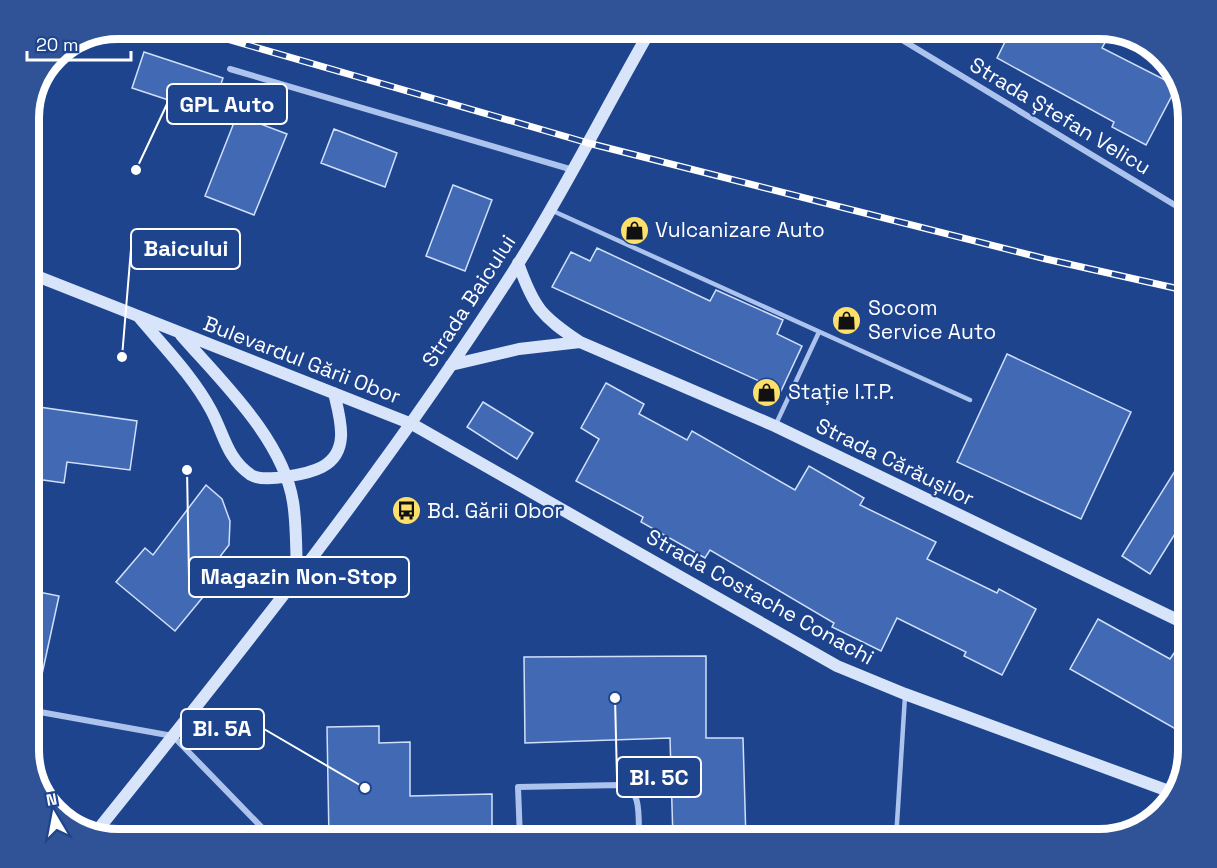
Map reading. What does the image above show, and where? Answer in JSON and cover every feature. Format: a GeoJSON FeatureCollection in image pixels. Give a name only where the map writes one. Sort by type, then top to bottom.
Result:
{"type":"FeatureCollection","features":[{"type":"Feature","properties":{"kind":"main road","name":"Strada Baicului"},"geometry":{"type":"LineString","coordinates":[[100,826],[297,580],[412,424],[518,263],[573,170],[645,39]]}},
{"type":"Feature","properties":{"kind":"main road","name":"Strada Cărăușilor"},"geometry":{"type":"LineString","coordinates":[[518,263],[538,310],[553,324],[580,342],[775,426],[1178,620]]}},
{"type":"Feature","properties":{"kind":"main road","name":"Bulevardul Gării Obor"},"geometry":{"type":"LineString","coordinates":[[39,277],[412,424]]}},
{"type":"Feature","properties":{"kind":"main road"},"geometry":{"type":"LineString","coordinates":[[137,314],[189,378],[211,410],[228,450],[253,476],[269,479],[285,476],[321,468],[333,459],[341,444],[341,420],[334,393]]}},
{"type":"Feature","properties":{"kind":"main road"},"geometry":{"type":"LineString","coordinates":[[178,332],[230,391],[279,457],[293,501],[297,580]]}},
{"type":"Feature","properties":{"kind":"main road","name":"Strada Cărăușilor"},"geometry":{"type":"LineString","coordinates":[[451,365],[519,349],[580,342]]}},
{"type":"Feature","properties":{"kind":"main road","name":"Strada Costache Conachi"},"geometry":{"type":"LineString","coordinates":[[412,424],[837,666],[905,694],[1166,790]]}},
{"type":"Feature","properties":{"kind":"street","name":"Strada Ștefan Velicu"},"geometry":{"type":"LineString","coordinates":[[902,39],[1178,207]]}},
{"type":"Feature","properties":{"kind":"street"},"geometry":{"type":"LineString","coordinates":[[230,69],[573,170]]}},
{"type":"Feature","properties":{"kind":"street"},"geometry":{"type":"LineString","coordinates":[[39,712],[173,736],[262,829]]}},
{"type":"Feature","properties":{"kind":"street"},"geometry":{"type":"LineString","coordinates":[[520,829],[519,787],[624,785],[632,788],[636,795],[638,829]]}},
{"type":"Feature","properties":{"kind":"lane"},"geometry":{"type":"LineString","coordinates":[[550,210],[970,400]]}},
{"type":"Feature","properties":{"kind":"lane"},"geometry":{"type":"LineString","coordinates":[[775,426],[819,332]]}},
{"type":"Feature","properties":{"kind":"lane"},"geometry":{"type":"LineString","coordinates":[[897,829],[905,694]]}},
{"type":"Feature","properties":{"kind":"building"},"geometry":{"type":"Polygon","coordinates":[[[1006,39],[1106,40],[1102,48],[1170,82],[1174,92],[1146,145],[1112,127],[1114,122],[997,58],[1006,39]]]}},
{"type":"Feature","properties":{"kind":"building"},"geometry":{"type":"Polygon","coordinates":[[[144,52],[223,78],[211,114],[132,88],[144,52]]]}},
{"type":"Feature","properties":{"kind":"building"},"geometry":{"type":"Polygon","coordinates":[[[237,115],[287,134],[254,215],[205,196],[237,115]]]}},
{"type":"Feature","properties":{"kind":"building"},"geometry":{"type":"Polygon","coordinates":[[[334,129],[397,153],[385,187],[321,163],[334,129]]]}},
{"type":"Feature","properties":{"kind":"building"},"geometry":{"type":"Polygon","coordinates":[[[453,185],[492,200],[465,271],[426,256],[453,185]]]}},
{"type":"Feature","properties":{"kind":"building"},"geometry":{"type":"Polygon","coordinates":[[[597,248],[710,301],[716,290],[783,320],[777,334],[802,346],[781,391],[552,287],[571,252],[590,261],[597,248]]]}},
{"type":"Feature","properties":{"kind":"building"},"geometry":{"type":"Polygon","coordinates":[[[1007,354],[1131,412],[1081,519],[957,462],[1007,354]]]}},
{"type":"Feature","properties":{"kind":"building"},"geometry":{"type":"Polygon","coordinates":[[[606,383],[644,404],[639,414],[687,440],[692,431],[795,490],[809,466],[864,498],[860,505],[936,542],[927,559],[997,593],[999,589],[1036,609],[1002,675],[964,656],[966,652],[897,618],[881,651],[832,627],[834,623],[710,550],[705,558],[641,522],[643,517],[576,481],[599,439],[581,428],[606,383]]]}},
{"type":"Feature","properties":{"kind":"building"},"geometry":{"type":"Polygon","coordinates":[[[483,402],[533,433],[517,459],[467,427],[483,402]]]}},
{"type":"Feature","properties":{"kind":"building"},"geometry":{"type":"Polygon","coordinates":[[[39,407],[137,421],[130,470],[67,462],[64,483],[39,479],[39,407]]]}},
{"type":"Feature","properties":{"kind":"building"},"geometry":{"type":"Polygon","coordinates":[[[1178,466],[1178,529],[1150,574],[1122,556],[1178,466]]]}},
{"type":"Feature","properties":{"kind":"building"},"geometry":{"type":"Polygon","coordinates":[[[206,485],[222,499],[230,521],[229,545],[195,589],[203,597],[175,631],[116,582],[145,548],[153,555],[206,485]]]}},
{"type":"Feature","properties":{"kind":"building"},"geometry":{"type":"Polygon","coordinates":[[[39,592],[59,596],[41,679],[39,679],[39,592]]]}},
{"type":"Feature","properties":{"kind":"building"},"geometry":{"type":"Polygon","coordinates":[[[1098,619],[1170,659],[1178,647],[1178,730],[1070,669],[1098,619]]]}},
{"type":"Feature","properties":{"kind":"building"},"geometry":{"type":"Polygon","coordinates":[[[706,656],[706,738],[743,738],[746,829],[673,829],[670,738],[525,743],[524,657],[706,656]]]}},
{"type":"Feature","properties":{"kind":"building"},"geometry":{"type":"Polygon","coordinates":[[[379,726],[379,743],[410,742],[410,796],[492,794],[492,829],[329,829],[327,727],[379,726]]]}},
{"type":"Feature","properties":{"kind":"railway"},"geometry":{"type":"LineString","coordinates":[[227,39],[588,143],[1046,259],[1178,289]]}},
{"type":"Feature","properties":{"kind":"place","name":"GPL Auto"},"geometry":{"type":"Point","coordinates":[136,170]}},
{"type":"Feature","properties":{"kind":"place","name":"Vulcanizare Auto"},"geometry":{"type":"Point","coordinates":[634,230]}},
{"type":"Feature","properties":{"kind":"place","name":"Socom Service Auto"},"geometry":{"type":"Point","coordinates":[847,320]}},
{"type":"Feature","properties":{"kind":"place","name":"Baicului"},"geometry":{"type":"Point","coordinates":[122,357]}},
{"type":"Feature","properties":{"kind":"place","name":"Stație I.T.P."},"geometry":{"type":"Point","coordinates":[767,392]}},
{"type":"Feature","properties":{"kind":"place","name":"Magazin Non-Stop"},"geometry":{"type":"Point","coordinates":[187,470]}},
{"type":"Feature","properties":{"kind":"place","name":"Bd. Gării Obor"},"geometry":{"type":"Point","coordinates":[406,511]}},
{"type":"Feature","properties":{"kind":"place","name":"Bl. 5C"},"geometry":{"type":"Point","coordinates":[615,698]}},
{"type":"Feature","properties":{"kind":"place","name":"Bl. 5A"},"geometry":{"type":"Point","coordinates":[365,788]}}]}
